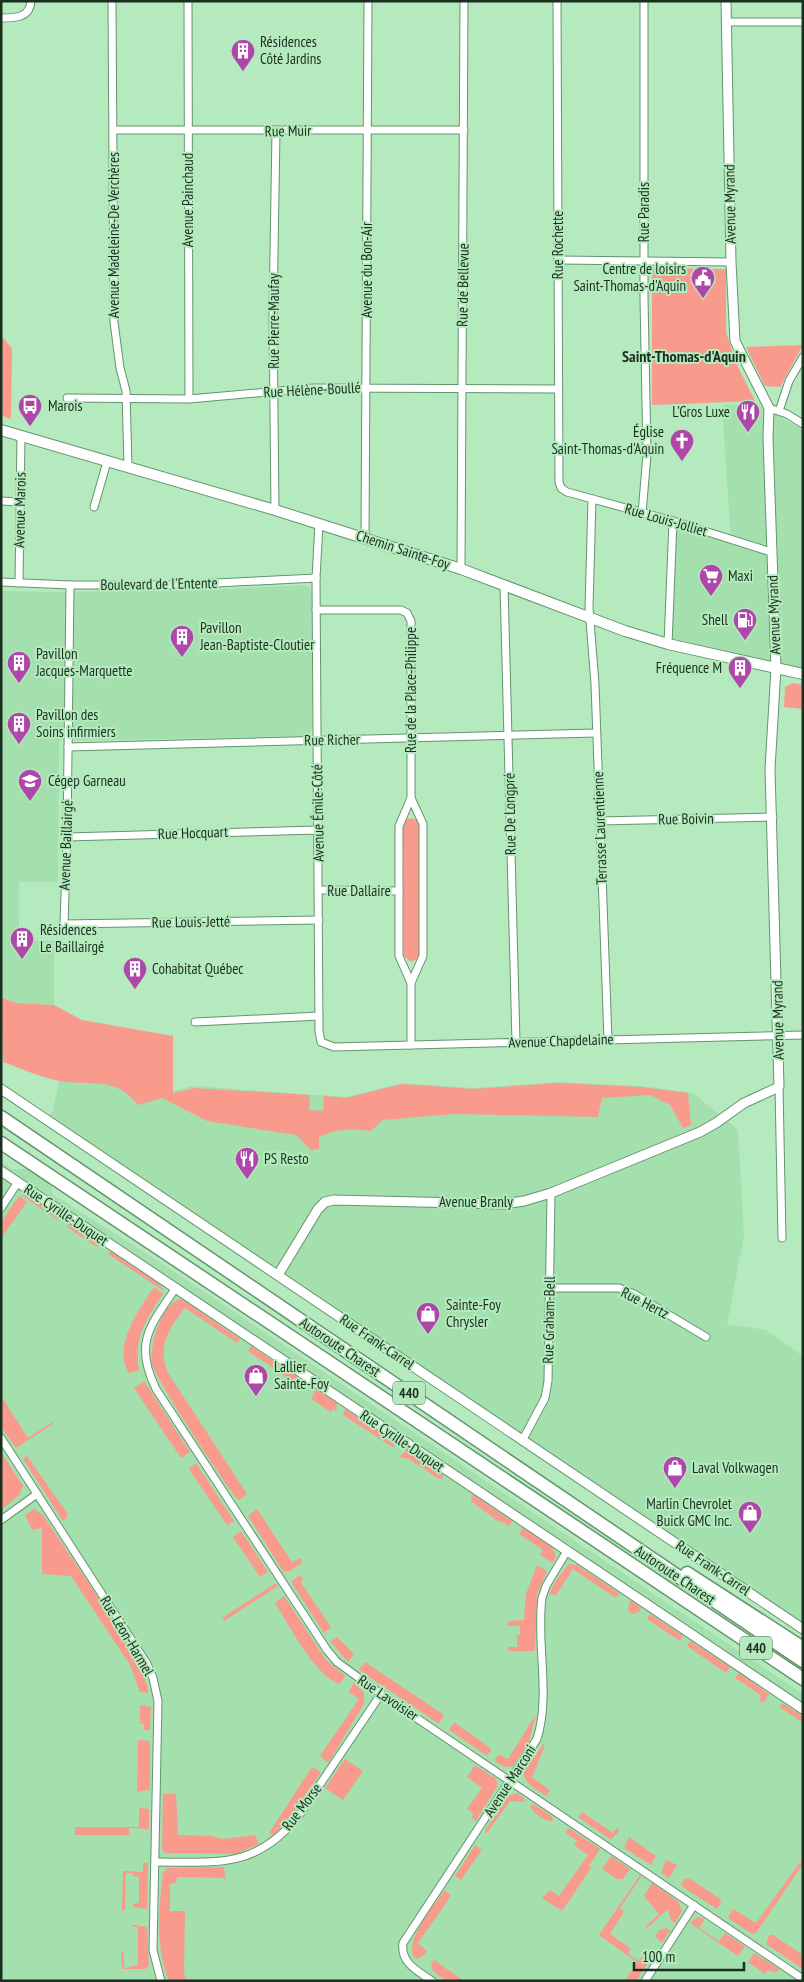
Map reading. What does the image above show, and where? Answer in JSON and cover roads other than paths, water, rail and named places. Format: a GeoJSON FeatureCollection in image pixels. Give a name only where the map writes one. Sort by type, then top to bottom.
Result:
{"type":"FeatureCollection","features":[{"type":"Feature","properties":{"kind":"highway","name":"Autoroute Charest"},"geometry":{"type":"LineString","coordinates":[[1,1118],[803,1661]]}},
{"type":"Feature","properties":{"kind":"highway","name":"Autoroute Charest"},"geometry":{"type":"LineString","coordinates":[[1,1142],[803,1679]]}},
{"type":"Feature","properties":{"kind":"highway"},"geometry":{"type":"LineString","coordinates":[[594,1520],[678,1566],[803,1648]]}},
{"type":"Feature","properties":{"kind":"highway"},"geometry":{"type":"LineString","coordinates":[[710,1618],[803,1687]]}},
{"type":"Feature","properties":{"kind":"main road","name":"Chemin Sainte-Foy"},"geometry":{"type":"LineString","coordinates":[[1,430],[274,510],[461,569],[590,618],[668,644],[803,674]]}},
{"type":"Feature","properties":{"kind":"street"},"geometry":{"type":"LineString","coordinates":[[1,18],[16,18],[26,14],[31,8],[31,1]]}},
{"type":"Feature","properties":{"kind":"street","name":"Avenue Madeleine-De Verchères"},"geometry":{"type":"LineString","coordinates":[[112,1],[114,322],[120,368],[127,400],[128,467]]}},
{"type":"Feature","properties":{"kind":"street","name":"Avenue Painchaud"},"geometry":{"type":"LineString","coordinates":[[188,1],[189,399]]}},
{"type":"Feature","properties":{"kind":"street","name":"Avenue du Bon-Air"},"geometry":{"type":"LineString","coordinates":[[366,539],[368,1]]}},
{"type":"Feature","properties":{"kind":"street","name":"Rue de Bellevue"},"geometry":{"type":"LineString","coordinates":[[461,569],[461,390],[464,305],[464,1]]}},
{"type":"Feature","properties":{"kind":"street","name":"Rue Rochette"},"geometry":{"type":"LineString","coordinates":[[557,1],[557,389],[558,478],[561,488]]}},
{"type":"Feature","properties":{"kind":"street","name":"Rue Paradis"},"geometry":{"type":"LineString","coordinates":[[642,513],[647,455],[644,262],[644,1]]}},
{"type":"Feature","properties":{"kind":"street","name":"Avenue Myrand"},"geometry":{"type":"LineString","coordinates":[[726,1],[731,262],[735,341],[769,408],[771,552],[776,668],[770,769],[773,817],[782,1238]]}},
{"type":"Feature","properties":{"kind":"street"},"geometry":{"type":"LineString","coordinates":[[726,22],[803,22]]}},
{"type":"Feature","properties":{"kind":"street","name":"Rue Muir"},"geometry":{"type":"LineString","coordinates":[[113,130],[464,130]]}},
{"type":"Feature","properties":{"kind":"street","name":"Rue Pierre-Maufay"},"geometry":{"type":"LineString","coordinates":[[274,510],[276,131]]}},
{"type":"Feature","properties":{"kind":"street"},"geometry":{"type":"LineString","coordinates":[[558,260],[731,262]]}},
{"type":"Feature","properties":{"kind":"street"},"geometry":{"type":"LineString","coordinates":[[779,411],[789,381],[803,357]]}},
{"type":"Feature","properties":{"kind":"street","name":"Rue Hélène-Boullé"},"geometry":{"type":"LineString","coordinates":[[67,398],[127,400],[189,399],[314,388],[557,389]]}},
{"type":"Feature","properties":{"kind":"street"},"geometry":{"type":"LineString","coordinates":[[769,408],[779,411],[803,424]]}},
{"type":"Feature","properties":{"kind":"street","name":"Avenue Marois"},"geometry":{"type":"LineString","coordinates":[[19,583],[19,502],[22,436]]}},
{"type":"Feature","properties":{"kind":"street"},"geometry":{"type":"LineString","coordinates":[[94,507],[107,462]]}},
{"type":"Feature","properties":{"kind":"street","name":"Rue Louis-Jolliet"},"geometry":{"type":"LineString","coordinates":[[561,488],[567,492],[673,521],[771,552]]}},
{"type":"Feature","properties":{"kind":"street"},"geometry":{"type":"LineString","coordinates":[[590,618],[592,499]]}},
{"type":"Feature","properties":{"kind":"street"},"geometry":{"type":"LineString","coordinates":[[1,501],[19,502]]}},
{"type":"Feature","properties":{"kind":"street"},"geometry":{"type":"LineString","coordinates":[[668,644],[673,521]]}},
{"type":"Feature","properties":{"kind":"street","name":"Avenue Émile-Côté"},"geometry":{"type":"LineString","coordinates":[[319,524],[316,610],[319,1016],[321,1042]]}},
{"type":"Feature","properties":{"kind":"street","name":"Boulevard de l'Entente"},"geometry":{"type":"LineString","coordinates":[[1,582],[70,585],[176,584],[316,578]]}},
{"type":"Feature","properties":{"kind":"street","name":"Avenue Baillairgé"},"geometry":{"type":"LineString","coordinates":[[64,924],[70,585]]}},
{"type":"Feature","properties":{"kind":"street","name":"Rue De Longpré"},"geometry":{"type":"LineString","coordinates":[[504,586],[516,1042]]}},
{"type":"Feature","properties":{"kind":"street","name":"Rue de la Place-Philippe"},"geometry":{"type":"LineString","coordinates":[[316,610],[401,610],[410,616],[412,798],[424,824],[423,956],[411,983],[411,1045]]}},
{"type":"Feature","properties":{"kind":"street","name":"Terrasse Laurentienne"},"geometry":{"type":"LineString","coordinates":[[590,618],[608,1039]]}},
{"type":"Feature","properties":{"kind":"street","name":"Rue Richer"},"geometry":{"type":"LineString","coordinates":[[68,747],[596,733]]}},
{"type":"Feature","properties":{"kind":"street","name":"Rue de la Place-Philippe"},"geometry":{"type":"LineString","coordinates":[[411,983],[399,958],[399,826],[412,798]]}},
{"type":"Feature","properties":{"kind":"street","name":"Rue Boivin"},"geometry":{"type":"LineString","coordinates":[[600,820],[773,817]]}},
{"type":"Feature","properties":{"kind":"street","name":"Rue Hocquart"},"geometry":{"type":"LineString","coordinates":[[67,837],[319,830]]}},
{"type":"Feature","properties":{"kind":"street","name":"Rue Dallaire"},"geometry":{"type":"LineString","coordinates":[[319,890],[399,891]]}},
{"type":"Feature","properties":{"kind":"street","name":"Rue Louis-Jetté"},"geometry":{"type":"LineString","coordinates":[[64,924],[319,920]]}},
{"type":"Feature","properties":{"kind":"street"},"geometry":{"type":"LineString","coordinates":[[195,1022],[319,1016]]}},
{"type":"Feature","properties":{"kind":"street","name":"Avenue Chapdelaine"},"geometry":{"type":"LineString","coordinates":[[321,1042],[334,1047],[803,1035]]}},
{"type":"Feature","properties":{"kind":"street","name":"Avenue Branly"},"geometry":{"type":"LineString","coordinates":[[278,1276],[318,1209],[329,1201],[504,1204],[524,1201],[551,1193],[700,1132],[744,1103],[779,1087]]}},
{"type":"Feature","properties":{"kind":"street","name":"Rue Frank-Carrel"},"geometry":{"type":"LineString","coordinates":[[1,1089],[803,1629]]}},
{"type":"Feature","properties":{"kind":"street","name":"Rue Cyrille-Duquet"},"geometry":{"type":"LineString","coordinates":[[1,1171],[803,1710]]}},
{"type":"Feature","properties":{"kind":"street"},"geometry":{"type":"LineString","coordinates":[[1,1208],[18,1182]]}},
{"type":"Feature","properties":{"kind":"street","name":"Rue Graham-Bell"},"geometry":{"type":"LineString","coordinates":[[522,1441],[545,1398],[548,1381],[551,1193]]}},
{"type":"Feature","properties":{"kind":"street","name":"Rue Hertz"},"geometry":{"type":"LineString","coordinates":[[550,1288],[619,1288],[634,1294],[706,1337]]}},
{"type":"Feature","properties":{"kind":"street","name":"Rue Lavoisier"},"geometry":{"type":"LineString","coordinates":[[175,1289],[155,1318],[146,1340],[144,1355],[147,1371],[156,1389],[327,1650],[338,1662],[381,1694],[803,1979]]}},
{"type":"Feature","properties":{"kind":"street","name":"Rue Léon-Harmel"},"geometry":{"type":"LineString","coordinates":[[1,1438],[147,1664],[153,1678],[158,1702],[153,1950],[161,1981]]}},
{"type":"Feature","properties":{"kind":"street"},"geometry":{"type":"LineString","coordinates":[[1,1520],[37,1494]]}},
{"type":"Feature","properties":{"kind":"street","name":"Avenue Marconi"},"geometry":{"type":"LineString","coordinates":[[432,1981],[405,1960],[403,1943],[537,1739],[541,1725],[542,1598],[546,1586],[567,1551]]}},
{"type":"Feature","properties":{"kind":"street","name":"Rue Morse"},"geometry":{"type":"LineString","coordinates":[[156,1862],[238,1860],[260,1851],[274,1841],[289,1828],[300,1814],[381,1694]]}},
{"type":"Feature","properties":{"kind":"street"},"geometry":{"type":"LineString","coordinates":[[645,1981],[694,1906]]}},
{"type":"Feature","properties":{"kind":"place","name":"Résidences Côté Jardins"},"geometry":{"type":"Point","coordinates":[243,72]}},
{"type":"Feature","properties":{"kind":"place","name":"Centre de loisirs Saint-Thomas-d'Aquin"},"geometry":{"type":"Point","coordinates":[703,299]}},
{"type":"Feature","properties":{"kind":"place","name":"Marois"},"geometry":{"type":"Point","coordinates":[30,427]}},
{"type":"Feature","properties":{"kind":"place","name":"L'Gros Luxe"},"geometry":{"type":"Point","coordinates":[748,433]}},
{"type":"Feature","properties":{"kind":"place","name":"Église Saint-Thomas-d'Aquin"},"geometry":{"type":"Point","coordinates":[682,462]}},
{"type":"Feature","properties":{"kind":"place","name":"Maxi"},"geometry":{"type":"Point","coordinates":[711,597]}},
{"type":"Feature","properties":{"kind":"place","name":"Shell"},"geometry":{"type":"Point","coordinates":[745,641]}},
{"type":"Feature","properties":{"kind":"place","name":"Pavillon Jean-Baptiste-Cloutier"},"geometry":{"type":"Point","coordinates":[182,658]}},
{"type":"Feature","properties":{"kind":"place","name":"Pavillon Jacques-Marquette"},"geometry":{"type":"Point","coordinates":[19,684]}},
{"type":"Feature","properties":{"kind":"place","name":"Fréquence M"},"geometry":{"type":"Point","coordinates":[740,689]}},
{"type":"Feature","properties":{"kind":"place","name":"Pavillon des Soins infirmiers"},"geometry":{"type":"Point","coordinates":[19,745]}},
{"type":"Feature","properties":{"kind":"place","name":"Cégep Garneau"},"geometry":{"type":"Point","coordinates":[30,802]}},
{"type":"Feature","properties":{"kind":"place","name":"Résidences Le Baillairgé"},"geometry":{"type":"Point","coordinates":[22,960]}},
{"type":"Feature","properties":{"kind":"place","name":"Cohabitat Québec"},"geometry":{"type":"Point","coordinates":[135,990]}},
{"type":"Feature","properties":{"kind":"place","name":"PS Resto"},"geometry":{"type":"Point","coordinates":[247,1180]}},
{"type":"Feature","properties":{"kind":"place","name":"Sainte-Foy Chrysler"},"geometry":{"type":"Point","coordinates":[428,1335]}},
{"type":"Feature","properties":{"kind":"place","name":"Lallier Sainte-Foy"},"geometry":{"type":"Point","coordinates":[256,1397]}},
{"type":"Feature","properties":{"kind":"place","name":"Laval Volkwagen"},"geometry":{"type":"Point","coordinates":[675,1489]}},
{"type":"Feature","properties":{"kind":"place","name":"Marlin Chevrolet Buick GMC Inc."},"geometry":{"type":"Point","coordinates":[750,1534]}},
{"type":"Feature","properties":{"kind":"district","name":"Saint-Thomas-d'Aquin"},"geometry":{"type":"Point","coordinates":[684,356]}}]}
